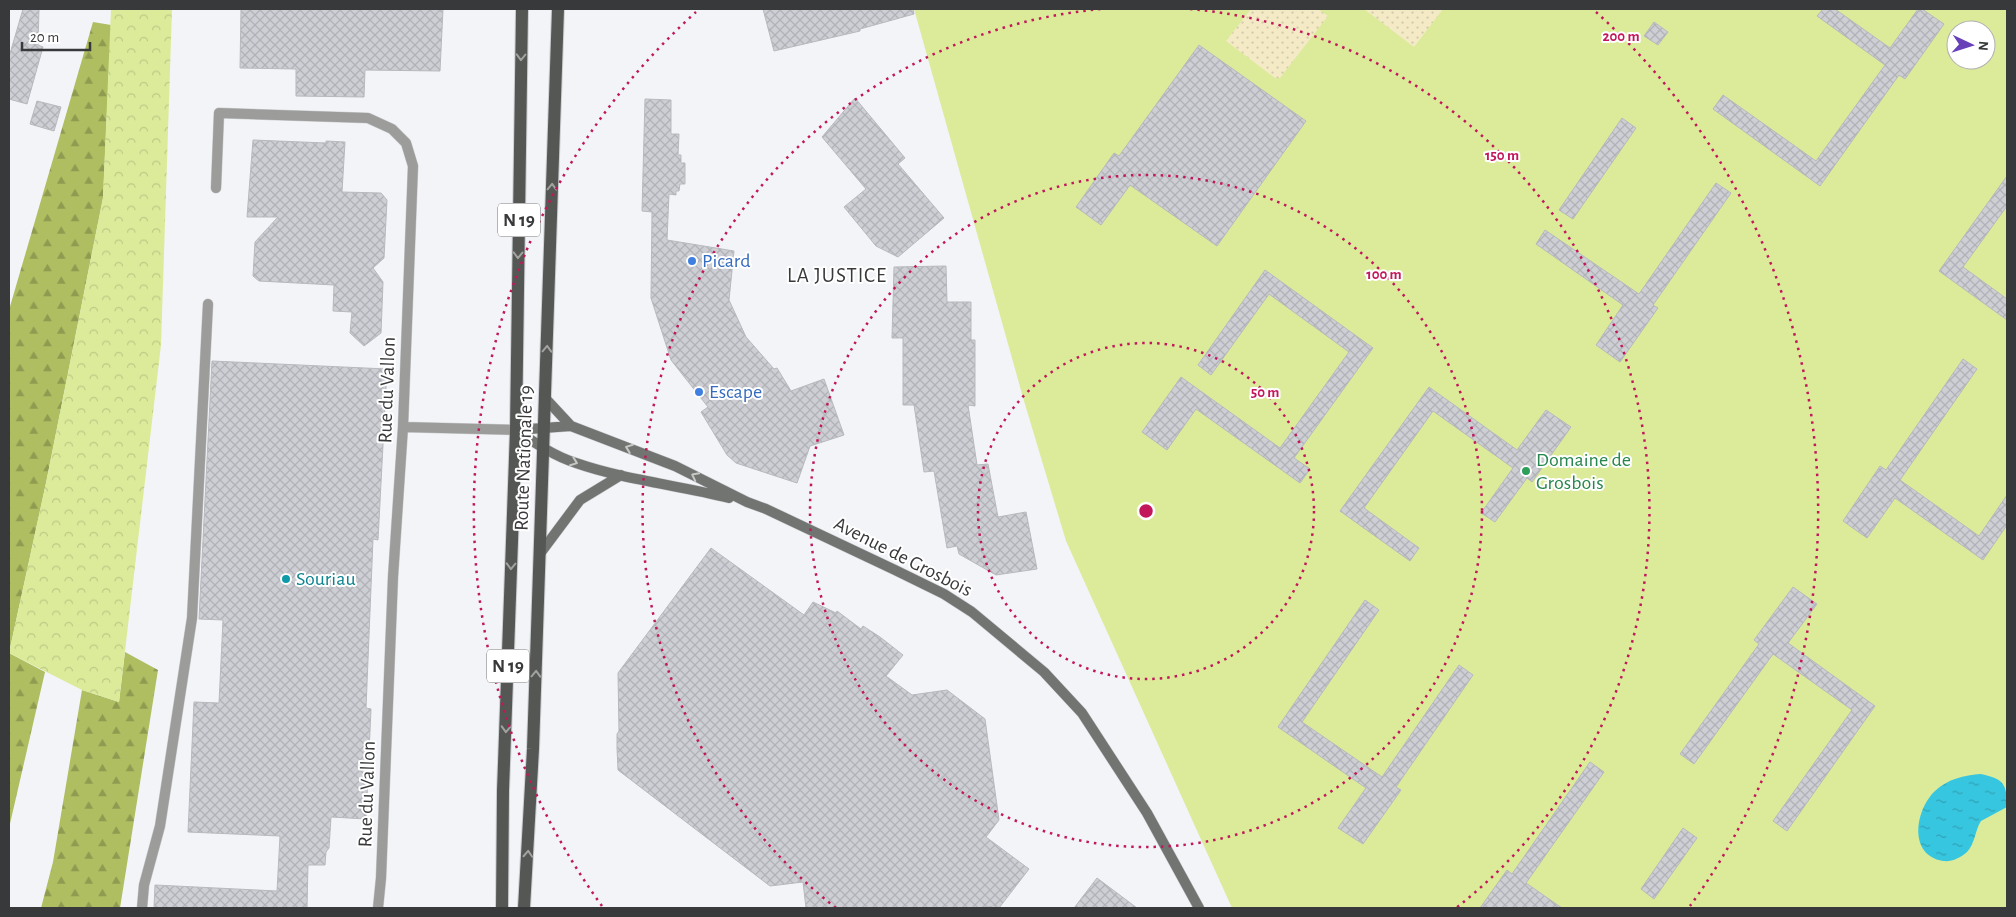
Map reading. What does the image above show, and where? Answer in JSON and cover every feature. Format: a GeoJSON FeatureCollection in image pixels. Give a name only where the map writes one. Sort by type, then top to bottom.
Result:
{"type":"FeatureCollection","features":[{"type":"Feature","properties":{"kind":"main road","name":"Route Nationale 19"},"geometry":{"type":"LineString","coordinates":[[502,908],[503,791],[516,430],[522,9]]}},
{"type":"Feature","properties":{"kind":"main road","name":"Route Nationale 19"},"geometry":{"type":"LineString","coordinates":[[524,908],[533,749],[558,9]]}},
{"type":"Feature","properties":{"kind":"street","name":"Rue du Vallon"},"geometry":{"type":"LineString","coordinates":[[216,188],[219,113],[368,118],[392,129],[406,143],[413,166],[404,427],[393,577],[378,908]]}},
{"type":"Feature","properties":{"kind":"street"},"geometry":{"type":"LineString","coordinates":[[142,908],[144,885],[160,826],[192,618],[208,304]]}},
{"type":"Feature","properties":{"kind":"street"},"geometry":{"type":"LineString","coordinates":[[545,398],[571,426]]}},
{"type":"Feature","properties":{"kind":"street","name":"Avenue de Grosbois"},"geometry":{"type":"LineString","coordinates":[[516,430],[571,426],[675,466],[747,502],[814,531],[944,594],[972,612],[1044,672],[1082,713],[1147,813],[1199,908]]}},
{"type":"Feature","properties":{"kind":"street"},"geometry":{"type":"LineString","coordinates":[[404,427],[516,430]]}},
{"type":"Feature","properties":{"kind":"street","name":"Avenue de Grosbois"},"geometry":{"type":"LineString","coordinates":[[516,430],[543,448],[575,463],[621,475],[747,502]]}},
{"type":"Feature","properties":{"kind":"street"},"geometry":{"type":"LineString","coordinates":[[539,556],[580,500],[621,475]]}},
{"type":"Feature","properties":{"kind":"green space"},"geometry":{"type":"Polygon","coordinates":[[[111,9],[172,9],[161,345],[119,702],[82,690],[9,653],[46,483],[103,198],[111,9]]]}},
{"type":"Feature","properties":{"kind":"green space","name":"Domaine de Grosbois"},"geometry":{"type":"Polygon","coordinates":[[[914,9],[2007,9],[2007,908],[1232,908],[1066,541],[1024,401],[914,9]]]}},
{"type":"Feature","properties":{"kind":"green space"},"geometry":{"type":"Polygon","coordinates":[[[93,22],[111,25],[103,198],[46,483],[9,653],[9,310],[93,22]]]}},
{"type":"Feature","properties":{"kind":"green space"},"geometry":{"type":"Polygon","coordinates":[[[125,652],[158,670],[120,908],[41,908],[53,862],[82,690],[119,702],[125,652]]]}},
{"type":"Feature","properties":{"kind":"green space"},"geometry":{"type":"Polygon","coordinates":[[[9,653],[45,672],[9,828],[9,653]]]}},
{"type":"Feature","properties":{"kind":"sand"},"geometry":{"type":"Polygon","coordinates":[[[1251,9],[1318,9],[1328,16],[1280,78],[1275,78],[1226,41],[1251,9]]]}},
{"type":"Feature","properties":{"kind":"sand"},"geometry":{"type":"Polygon","coordinates":[[[1364,9],[1443,9],[1414,47],[1364,9]]]}},
{"type":"Feature","properties":{"kind":"water"},"geometry":{"type":"Polygon","coordinates":[[[1981,774],[1995,778],[2003,784],[2007,807],[1981,821],[1972,845],[1962,856],[1946,861],[1932,857],[1924,850],[1918,831],[1923,809],[1928,799],[1940,787],[1951,781],[1968,775],[1981,774]]]}},
{"type":"Feature","properties":{"kind":"building"},"geometry":{"type":"Polygon","coordinates":[[[23,9],[39,9],[38,45],[43,47],[27,104],[9,99],[9,57],[23,9]]]}},
{"type":"Feature","properties":{"kind":"building"},"geometry":{"type":"Polygon","coordinates":[[[241,9],[443,9],[440,71],[365,70],[364,97],[296,96],[296,69],[240,68],[241,9]]]}},
{"type":"Feature","properties":{"kind":"building"},"geometry":{"type":"Polygon","coordinates":[[[763,9],[913,9],[914,14],[860,29],[860,31],[774,51],[763,9]]]}},
{"type":"Feature","properties":{"kind":"building"},"geometry":{"type":"Polygon","coordinates":[[[1823,9],[1835,9],[1890,48],[1918,9],[1922,9],[1944,24],[1905,79],[1899,75],[1820,186],[1713,109],[1723,95],[1816,161],[1885,65],[1817,16],[1823,9]]]}},
{"type":"Feature","properties":{"kind":"building"},"geometry":{"type":"Polygon","coordinates":[[[1654,22],[1668,32],[1658,45],[1644,36],[1654,22]]]}},
{"type":"Feature","properties":{"kind":"building"},"geometry":{"type":"Polygon","coordinates":[[[1199,45],[1306,121],[1217,246],[1130,185],[1101,225],[1076,207],[1114,153],[1119,156],[1199,45]]]}},
{"type":"Feature","properties":{"kind":"building"},"geometry":{"type":"Polygon","coordinates":[[[855,98],[905,158],[898,164],[944,218],[898,257],[876,246],[844,207],[866,189],[822,137],[855,98]]]}},
{"type":"Feature","properties":{"kind":"building"},"geometry":{"type":"Polygon","coordinates":[[[645,99],[671,100],[671,134],[679,134],[678,155],[681,155],[681,163],[685,163],[685,184],[680,184],[676,195],[669,194],[667,240],[734,251],[729,300],[746,337],[774,369],[777,368],[791,391],[824,379],[844,435],[810,446],[797,483],[736,463],[727,455],[701,412],[708,407],[671,360],[651,298],[652,212],[642,211],[645,99]]]}},
{"type":"Feature","properties":{"kind":"building"},"geometry":{"type":"Polygon","coordinates":[[[37,101],[61,107],[54,131],[30,124],[37,101]]]}},
{"type":"Feature","properties":{"kind":"building"},"geometry":{"type":"Polygon","coordinates":[[[1622,118],[1636,128],[1573,219],[1559,210],[1622,118]]]}},
{"type":"Feature","properties":{"kind":"building"},"geometry":{"type":"Polygon","coordinates":[[[253,140],[345,142],[342,192],[381,193],[387,200],[384,258],[373,268],[383,282],[381,333],[364,346],[350,333],[352,312],[333,311],[334,285],[259,281],[253,276],[255,242],[278,217],[247,217],[253,140]]]}},
{"type":"Feature","properties":{"kind":"building"},"geometry":{"type":"Polygon","coordinates":[[[2007,176],[2007,206],[1963,267],[2007,299],[2007,320],[1939,271],[2007,176]]]}},
{"type":"Feature","properties":{"kind":"building"},"geometry":{"type":"Polygon","coordinates":[[[1716,183],[1731,193],[1653,305],[1658,308],[1620,362],[1596,345],[1623,305],[1536,244],[1545,230],[1639,294],[1716,183]]]}},
{"type":"Feature","properties":{"kind":"building"},"geometry":{"type":"Polygon","coordinates":[[[946,266],[947,302],[971,302],[971,340],[975,340],[975,406],[968,405],[977,465],[988,464],[998,517],[1026,512],[1037,569],[996,575],[959,554],[957,546],[947,548],[934,471],[924,472],[914,405],[903,405],[903,338],[892,338],[894,267],[946,266]]]}},
{"type":"Feature","properties":{"kind":"building"},"geometry":{"type":"Polygon","coordinates":[[[1265,270],[1373,348],[1294,458],[1310,469],[1300,483],[1196,409],[1167,450],[1142,432],[1181,377],[1280,448],[1349,352],[1269,294],[1211,375],[1198,365],[1265,270]]]}},
{"type":"Feature","properties":{"kind":"building"},"geometry":{"type":"Polygon","coordinates":[[[1963,359],[1977,369],[1900,480],[1979,536],[2007,495],[2007,525],[1983,560],[1895,498],[1867,538],[1843,521],[1880,466],[1886,470],[1963,359]]]}},
{"type":"Feature","properties":{"kind":"building","name":"Souriau"},"geometry":{"type":"Polygon","coordinates":[[[212,361],[387,369],[378,540],[373,539],[366,708],[371,709],[366,819],[331,817],[329,848],[326,852],[325,865],[308,865],[307,908],[154,908],[155,885],[277,891],[280,836],[188,832],[194,702],[219,703],[223,620],[199,619],[212,361]]]}},
{"type":"Feature","properties":{"kind":"building"},"geometry":{"type":"Polygon","coordinates":[[[1429,387],[1517,450],[1546,410],[1571,427],[1532,482],[1527,478],[1495,522],[1481,513],[1513,468],[1433,411],[1364,508],[1419,548],[1410,561],[1340,511],[1429,387]]]}},
{"type":"Feature","properties":{"kind":"building"},"geometry":{"type":"Polygon","coordinates":[[[711,548],[804,615],[813,602],[836,613],[837,611],[861,629],[863,626],[880,637],[903,655],[886,676],[912,695],[947,690],[985,719],[999,820],[986,837],[1029,869],[999,908],[994,906],[979,908],[806,908],[803,882],[770,886],[618,770],[618,673],[711,548]]]}},
{"type":"Feature","properties":{"kind":"building"},"geometry":{"type":"Polygon","coordinates":[[[1793,587],[1817,604],[1788,643],[1875,706],[1787,831],[1773,821],[1852,710],[1773,654],[1694,764],[1680,754],[1759,644],[1754,640],[1793,587]]]}},
{"type":"Feature","properties":{"kind":"building"},"geometry":{"type":"Polygon","coordinates":[[[1365,600],[1379,610],[1302,722],[1382,777],[1459,665],[1473,675],[1396,787],[1401,790],[1363,844],[1338,828],[1366,788],[1278,727],[1365,600]]]}},
{"type":"Feature","properties":{"kind":"building"},"geometry":{"type":"Polygon","coordinates":[[[1590,762],[1604,772],[1526,883],[1562,908],[1480,908],[1507,870],[1512,874],[1590,762]]]}},
{"type":"Feature","properties":{"kind":"building"},"geometry":{"type":"Polygon","coordinates":[[[1683,828],[1697,838],[1654,899],[1641,889],[1683,828]]]}},
{"type":"Feature","properties":{"kind":"building"},"geometry":{"type":"Polygon","coordinates":[[[1097,878],[1137,908],[1074,908],[1097,878]]]}},
{"type":"Feature","properties":{"kind":"place","name":"Picard"},"geometry":{"type":"Point","coordinates":[692,261]}},
{"type":"Feature","properties":{"kind":"place","name":"Escape"},"geometry":{"type":"Point","coordinates":[699,392]}},
{"type":"Feature","properties":{"kind":"place","name":"Domaine de Grosbois"},"geometry":{"type":"Point","coordinates":[1526,471]}},
{"type":"Feature","properties":{"kind":"place","name":"Souriau"},"geometry":{"type":"Point","coordinates":[286,579]}},
{"type":"Feature","properties":{"kind":"district","name":"LA JUSTICE"},"geometry":{"type":"Point","coordinates":[837,275]}}]}
